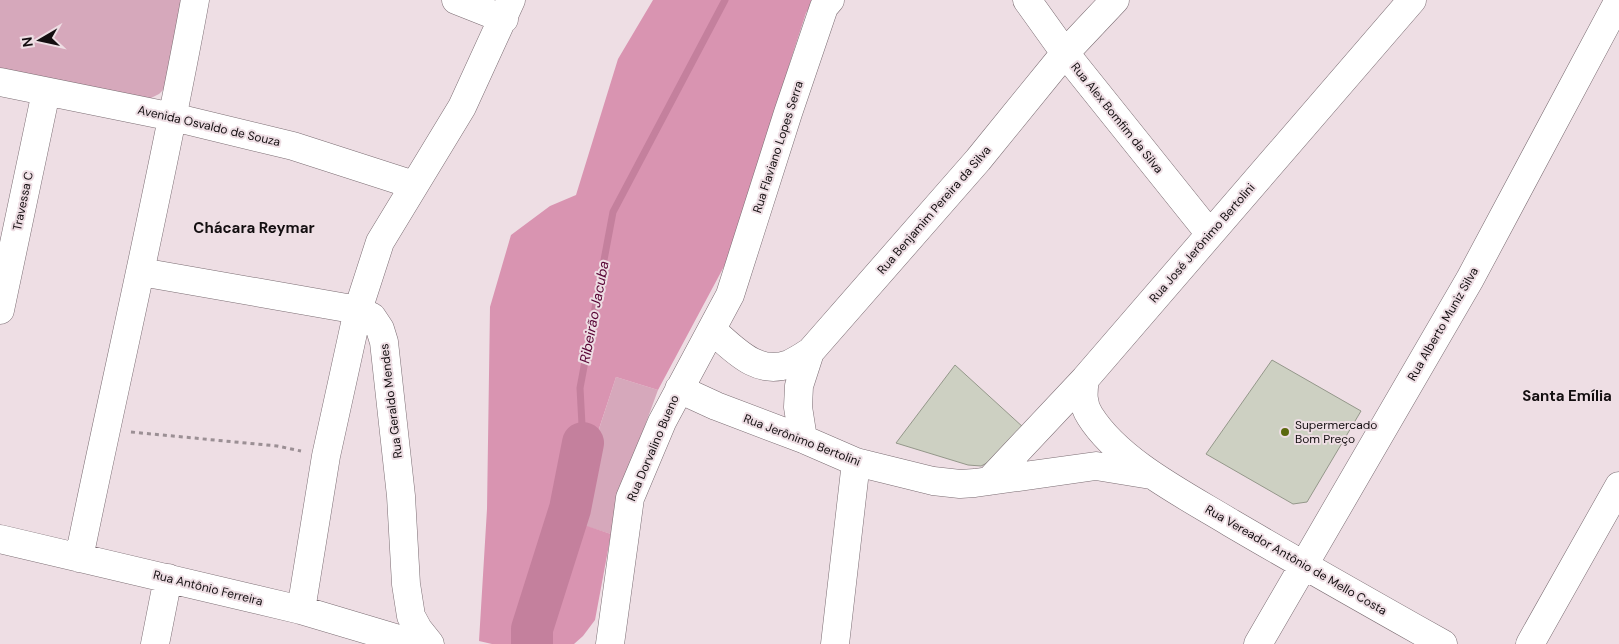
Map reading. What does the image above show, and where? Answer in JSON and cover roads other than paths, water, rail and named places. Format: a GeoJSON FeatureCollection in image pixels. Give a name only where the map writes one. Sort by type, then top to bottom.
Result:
{"type":"FeatureCollection","features":[{"type":"Feature","properties":{"kind":"street"},"geometry":{"type":"LineString","coordinates":[[78,558],[141,272],[195,0]]}},
{"type":"Feature","properties":{"kind":"street"},"geometry":{"type":"LineString","coordinates":[[301,610],[326,456],[358,310],[380,242],[462,107],[507,9],[456,0]]}},
{"type":"Feature","properties":{"kind":"street","name":"Rua Flaviano Lopes Serra"},"geometry":{"type":"LineString","coordinates":[[730,295],[788,113],[824,7],[830,0]]}},
{"type":"Feature","properties":{"kind":"street","name":"Rua Alex Bomfim da Silva"},"geometry":{"type":"LineString","coordinates":[[1027,0],[1065,53],[1210,234]]}},
{"type":"Feature","properties":{"kind":"street","name":"Rua Benjamim Pereira da Silva"},"geometry":{"type":"LineString","coordinates":[[802,439],[798,408],[799,386],[810,352],[978,160],[1065,53],[1115,0]]}},
{"type":"Feature","properties":{"kind":"street","name":"Rua José Jerônimo Bertolini"},"geometry":{"type":"LineString","coordinates":[[989,481],[1085,379],[1412,0]]}},
{"type":"Feature","properties":{"kind":"street","name":"Rua Alberto Muniz Silva"},"geometry":{"type":"LineString","coordinates":[[1258,644],[1302,565],[1470,278],[1618,0]]}},
{"type":"Feature","properties":{"kind":"street","name":"Avenida Osvaldo de Souza"},"geometry":{"type":"LineString","coordinates":[[0,82],[173,117],[293,146],[414,185]]}},
{"type":"Feature","properties":{"kind":"street","name":"Travessa C"},"geometry":{"type":"LineString","coordinates":[[0,310],[46,92]]}},
{"type":"Feature","properties":{"kind":"street"},"geometry":{"type":"LineString","coordinates":[[141,272],[358,310]]}},
{"type":"Feature","properties":{"kind":"street","name":"Rua Dorvalino Bueno"},"geometry":{"type":"LineString","coordinates":[[610,644],[630,498],[662,422],[730,295]]}},
{"type":"Feature","properties":{"kind":"street","name":"Rua Geraldo Mendes"},"geometry":{"type":"LineString","coordinates":[[358,310],[372,317],[380,329],[384,342],[401,496],[406,584],[411,616],[418,629],[430,644]]}},
{"type":"Feature","properties":{"kind":"street"},"geometry":{"type":"LineString","coordinates":[[712,330],[743,357],[756,365],[772,368],[789,364],[810,352]]}},
{"type":"Feature","properties":{"kind":"street","name":"Rua Vereador Antônio de Mello Costa"},"geometry":{"type":"LineString","coordinates":[[1085,379],[1083,396],[1089,414],[1106,436],[1151,475],[1302,565],[1443,644]]}},
{"type":"Feature","properties":{"kind":"street","name":"Rua Jerônimo Bertolini"},"geometry":{"type":"LineString","coordinates":[[679,389],[716,406],[856,462],[933,481],[960,484],[989,481]]}},
{"type":"Feature","properties":{"kind":"street"},"geometry":{"type":"LineString","coordinates":[[834,644],[856,462]]}},
{"type":"Feature","properties":{"kind":"street","name":"Rua Vereador Antônio de Mello Costa"},"geometry":{"type":"LineString","coordinates":[[989,481],[1096,466],[1151,475]]}},
{"type":"Feature","properties":{"kind":"street"},"geometry":{"type":"LineString","coordinates":[[1530,644],[1619,486]]}},
{"type":"Feature","properties":{"kind":"street","name":"Rua Antônio Ferreira"},"geometry":{"type":"LineString","coordinates":[[0,539],[301,610],[415,644]]}},
{"type":"Feature","properties":{"kind":"street"},"geometry":{"type":"LineString","coordinates":[[155,644],[168,578]]}},
{"type":"Feature","properties":{"kind":"waterway","name":"Ribeirão Jacuba"},"geometry":{"type":"LineString","coordinates":[[583,443],[580,388],[613,212],[725,0]]}},
{"type":"Feature","properties":{"kind":"waterway","name":"Ribeirão Jacuba"},"geometry":{"type":"LineString","coordinates":[[532,644],[532,629],[570,509],[583,443]]}},
{"type":"Feature","properties":{"kind":"place","name":"Supermercado Bom Preço"},"geometry":{"type":"Point","coordinates":[1285,432]}},
{"type":"Feature","properties":{"kind":"district","name":"Chácara Reymar"},"geometry":{"type":"Point","coordinates":[254,228]}},
{"type":"Feature","properties":{"kind":"district","name":"Santa Emília"},"geometry":{"type":"Point","coordinates":[1567,396]}}]}
